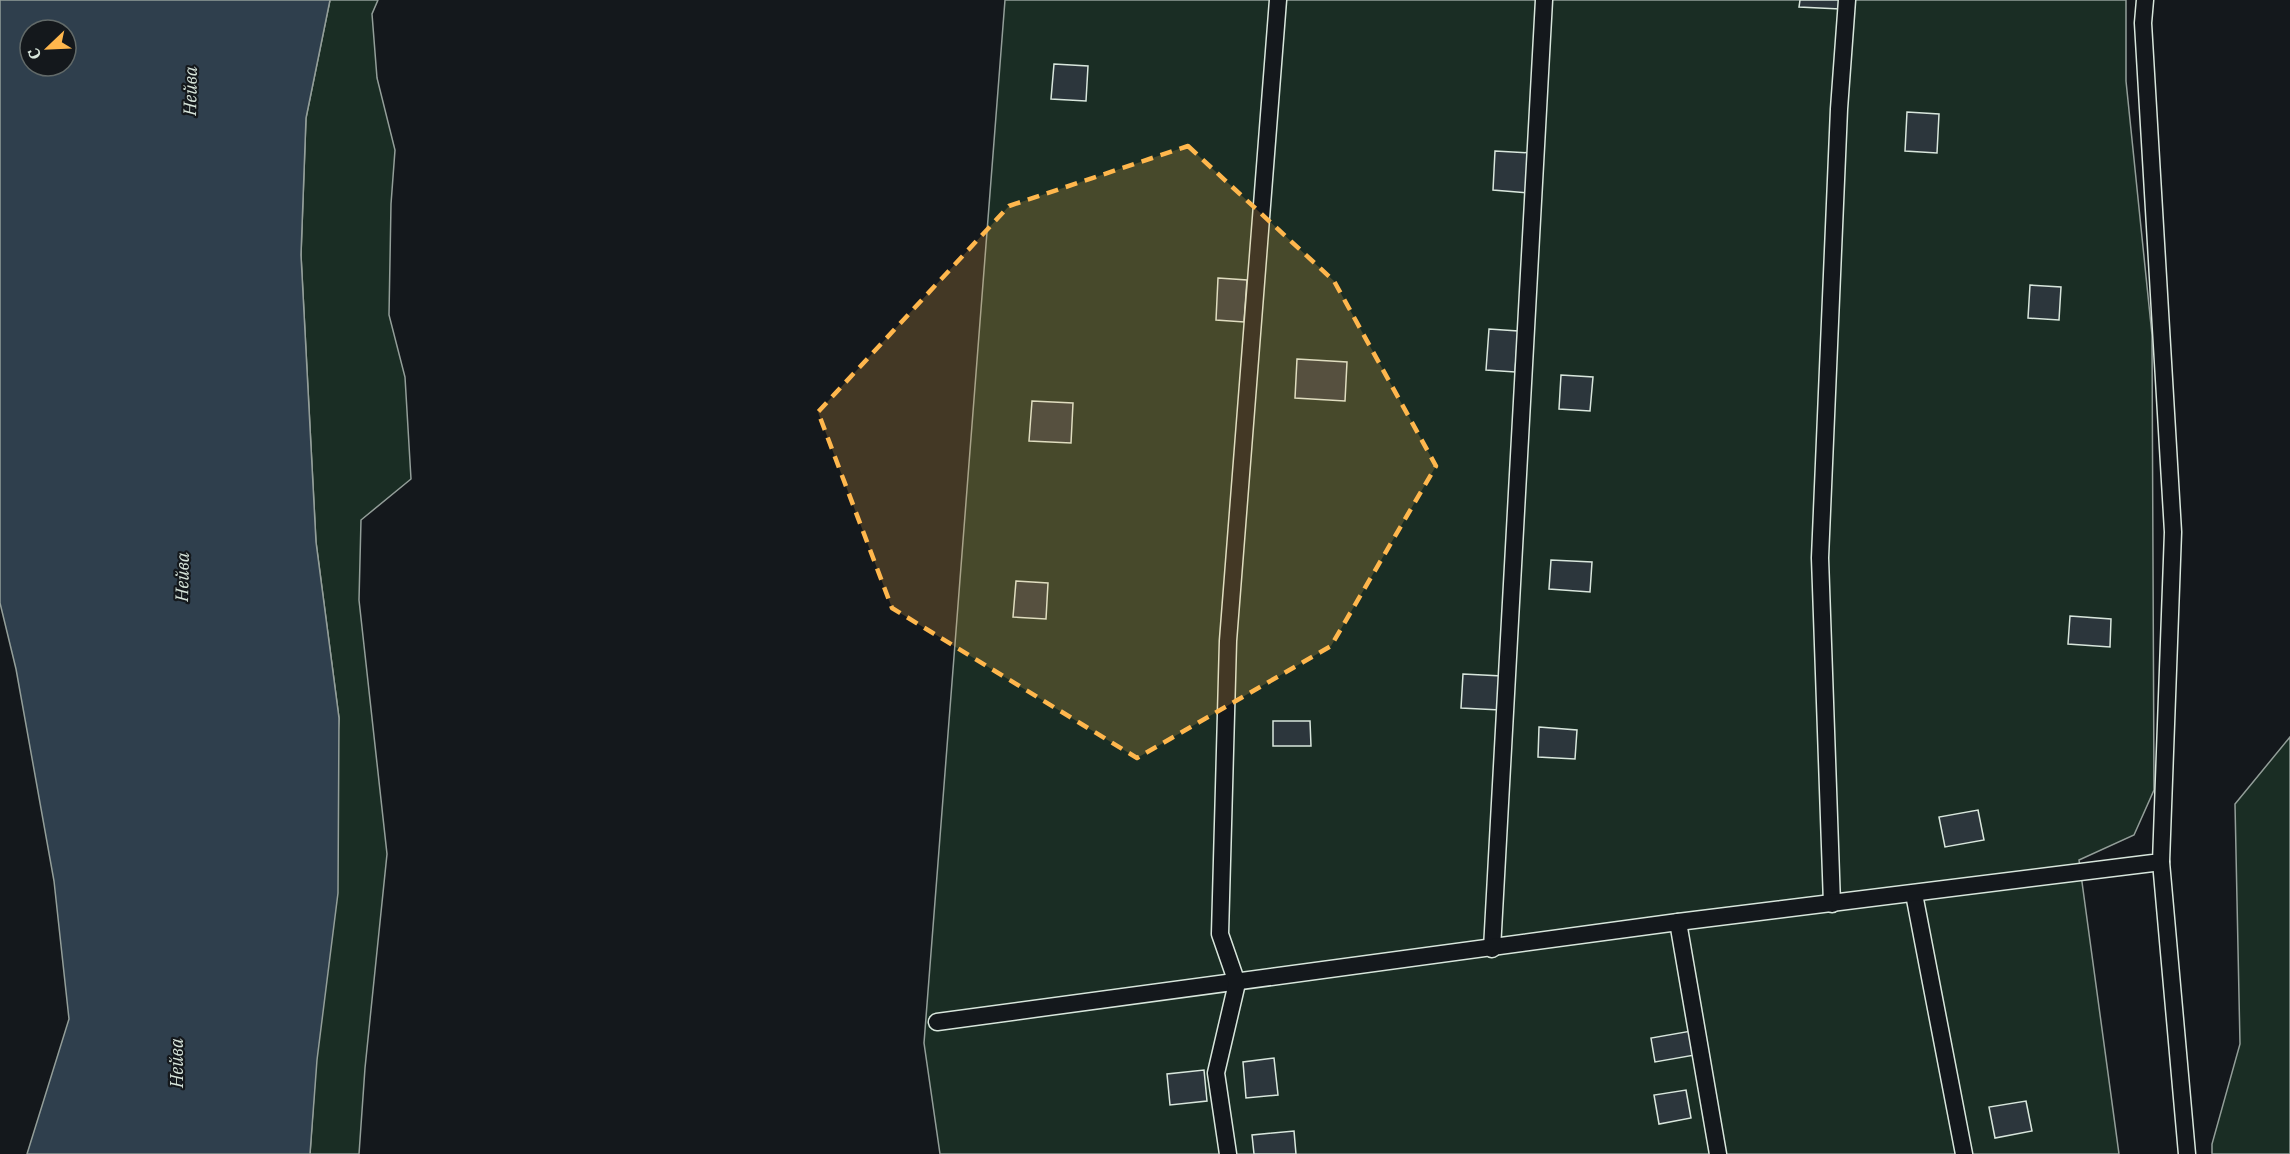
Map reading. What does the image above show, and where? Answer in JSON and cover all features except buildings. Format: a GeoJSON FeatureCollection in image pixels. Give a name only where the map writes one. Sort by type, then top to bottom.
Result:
{"type":"FeatureCollection","features":[{"type":"Feature","properties":{"kind":"lane"},"geometry":{"type":"LineString","coordinates":[[1228,1154],[1216,1073],[1237,982],[1220,934],[1228,641],[1278,0]]}},
{"type":"Feature","properties":{"kind":"lane"},"geometry":{"type":"LineString","coordinates":[[1492,949],[1544,0]]}},
{"type":"Feature","properties":{"kind":"lane"},"geometry":{"type":"LineString","coordinates":[[1832,904],[1820,558],[1839,109],[1846,0]]}},
{"type":"Feature","properties":{"kind":"lane"},"geometry":{"type":"LineString","coordinates":[[2145,0],[2143,22],[2173,532],[2162,862],[2187,1154]]}},
{"type":"Feature","properties":{"kind":"lane"},"geometry":{"type":"LineString","coordinates":[[938,1022],[1492,949],[1678,922],[2162,862]]}},
{"type":"Feature","properties":{"kind":"lane"},"geometry":{"type":"LineString","coordinates":[[1914,894],[1964,1154]]}},
{"type":"Feature","properties":{"kind":"lane"},"geometry":{"type":"LineString","coordinates":[[1678,922],[1718,1154]]}},
{"type":"Feature","properties":{"kind":"highlighted area"},"geometry":{"type":"Polygon","coordinates":[[[1188,146],[1334,281],[1436,466],[1331,646],[1137,758],[892,608],[818,412],[1009,206],[1188,146]]]}},
{"type":"Feature","properties":{"kind":"green space"},"geometry":{"type":"Polygon","coordinates":[[[330,0],[378,0],[372,14],[377,78],[395,150],[391,204],[389,315],[405,377],[411,479],[361,520],[359,600],[387,854],[365,1068],[359,1154],[310,1154],[339,718],[316,542],[301,255],[306,118],[330,0]]]}},
{"type":"Feature","properties":{"kind":"green space"},"geometry":{"type":"Polygon","coordinates":[[[1005,0],[2126,0],[2126,81],[2152,335],[2154,790],[2134,835],[2079,860],[2119,1154],[940,1154],[924,1043],[1005,0]]]}},
{"type":"Feature","properties":{"kind":"green space"},"geometry":{"type":"Polygon","coordinates":[[[2290,737],[2290,1154],[2212,1154],[2212,1144],[2240,1044],[2235,804],[2290,737]]]}},
{"type":"Feature","properties":{"kind":"water","name":"Нейва"},"geometry":{"type":"Polygon","coordinates":[[[0,0],[330,0],[306,118],[301,255],[316,542],[339,718],[338,893],[317,1060],[310,1154],[27,1154],[69,1019],[54,881],[16,669],[0,603],[0,0]]]}}]}
